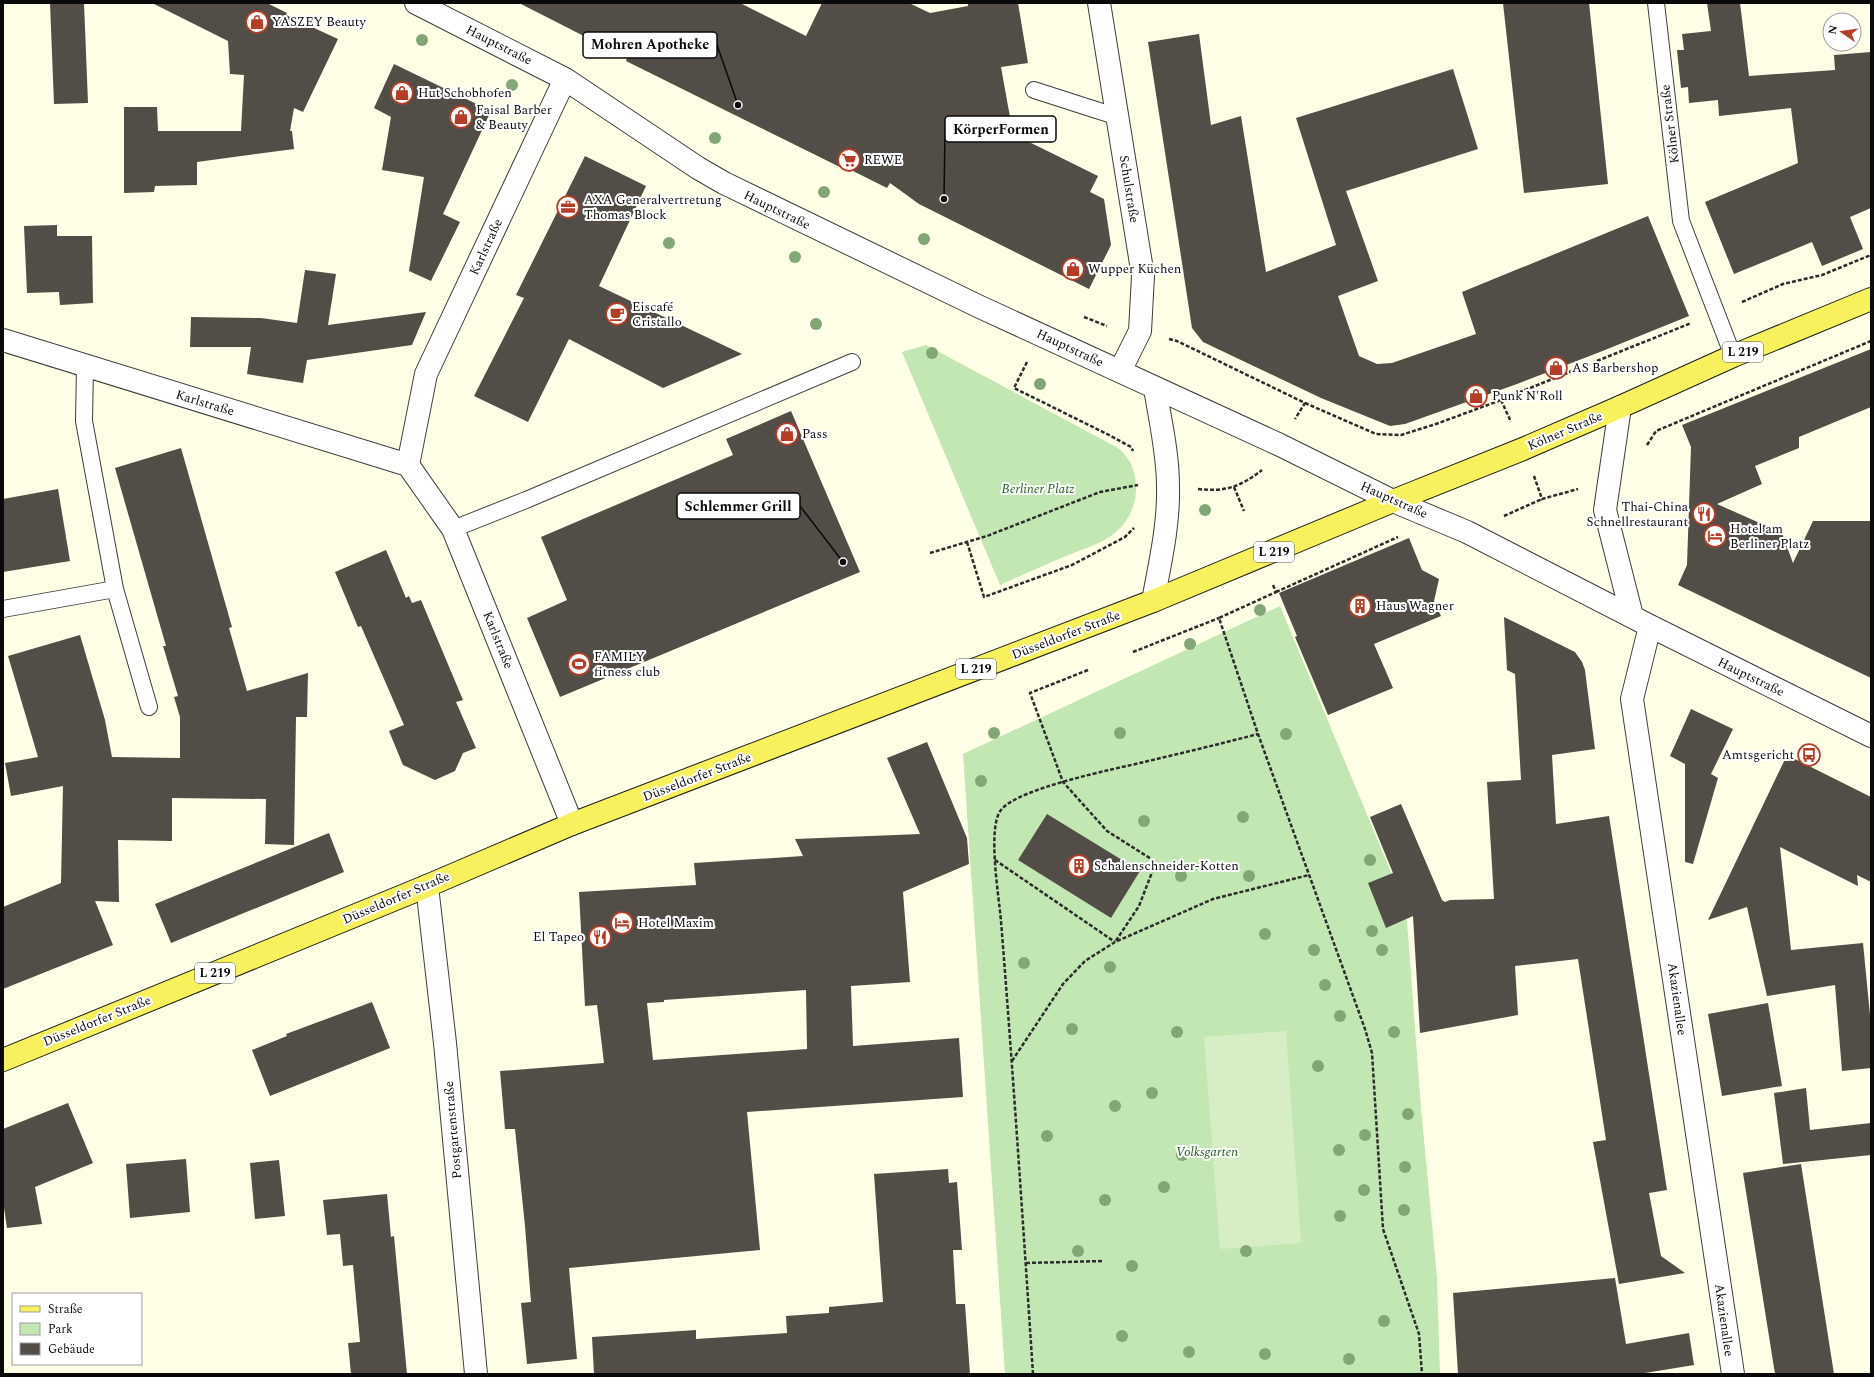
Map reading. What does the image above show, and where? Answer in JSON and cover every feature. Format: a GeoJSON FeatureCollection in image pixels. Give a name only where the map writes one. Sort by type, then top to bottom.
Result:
{"type":"FeatureCollection","features":[{"type":"Feature","properties":{"kind":"main road","name":"Kölner Straße"},"geometry":{"type":"LineString","coordinates":[[1393,501],[1523,449],[1733,356],[1871,299]]}},
{"type":"Feature","properties":{"kind":"main road","name":"Düsseldorfer Straße"},"geometry":{"type":"LineString","coordinates":[[3,1060],[427,886],[572,824],[1153,601],[1263,557],[1393,501]]}},
{"type":"Feature","properties":{"kind":"street","name":"Hauptstraße"},"geometry":{"type":"LineString","coordinates":[[416,3],[565,79],[698,168],[724,183],[905,272],[1280,446],[1393,501],[1467,532],[1871,736]]}},
{"type":"Feature","properties":{"kind":"street","name":"Schulstraße"},"geometry":{"type":"LineString","coordinates":[[1099,3],[1144,276],[1140,331],[1120,371]]}},
{"type":"Feature","properties":{"kind":"street","name":"Karlstraße"},"geometry":{"type":"LineString","coordinates":[[408,465],[426,374],[565,79]]}},
{"type":"Feature","properties":{"kind":"street","name":"Karlstraße"},"geometry":{"type":"LineString","coordinates":[[3,340],[85,367],[408,465],[453,529],[572,824]]}},
{"type":"Feature","properties":{"kind":"street"},"geometry":{"type":"LineString","coordinates":[[1153,601],[1166,527],[1168,486],[1166,455],[1155,388]]}},
{"type":"Feature","properties":{"kind":"street"},"geometry":{"type":"LineString","coordinates":[[1620,407],[1606,510],[1641,621]]}},
{"type":"Feature","properties":{"kind":"street","name":"Akazienallee"},"geometry":{"type":"LineString","coordinates":[[1641,621],[1632,699],[1730,1371]]}},
{"type":"Feature","properties":{"kind":"street","name":"Postgartenstraße"},"geometry":{"type":"LineString","coordinates":[[427,886],[446,1051],[476,1374]]}},
{"type":"Feature","properties":{"kind":"lane","name":"Kölner Straße"},"geometry":{"type":"LineString","coordinates":[[1656,3],[1681,221],[1733,356]]}},
{"type":"Feature","properties":{"kind":"lane"},"geometry":{"type":"LineString","coordinates":[[1034,90],[1118,117]]}},
{"type":"Feature","properties":{"kind":"lane"},"geometry":{"type":"LineString","coordinates":[[453,529],[526,500],[852,362]]}},
{"type":"Feature","properties":{"kind":"lane"},"geometry":{"type":"LineString","coordinates":[[85,367],[84,420],[115,589],[149,707]]}},
{"type":"Feature","properties":{"kind":"lane"},"geometry":{"type":"LineString","coordinates":[[3,610],[115,589]]}},
{"type":"Feature","properties":{"kind":"path"},"geometry":{"type":"LineString","coordinates":[[1084,317],[1104,326],[1140,331],[1177,341],[1305,403],[1376,434],[1401,434],[1436,424],[1501,400],[1783,284],[1822,275],[1871,255]]}},
{"type":"Feature","properties":{"kind":"path"},"geometry":{"type":"LineString","coordinates":[[1645,448],[1656,432],[1871,341]]}},
{"type":"Feature","properties":{"kind":"path"},"geometry":{"type":"LineString","coordinates":[[1022,372],[1014,388],[1109,435],[1131,447],[1134,452]]}},
{"type":"Feature","properties":{"kind":"path"},"geometry":{"type":"LineString","coordinates":[[1501,400],[1523,449],[1542,499]]}},
{"type":"Feature","properties":{"kind":"path"},"geometry":{"type":"LineString","coordinates":[[1280,446],[1305,403]]}},
{"type":"Feature","properties":{"kind":"path"},"geometry":{"type":"LineString","coordinates":[[1193,488],[1214,490],[1234,487],[1246,482],[1262,469]]}},
{"type":"Feature","properties":{"kind":"path"},"geometry":{"type":"LineString","coordinates":[[930,553],[987,536],[1100,492],[1128,485],[1168,486]]}},
{"type":"Feature","properties":{"kind":"path"},"geometry":{"type":"LineString","coordinates":[[1467,532],[1542,499],[1582,488],[1609,486]]}},
{"type":"Feature","properties":{"kind":"path"},"geometry":{"type":"LineString","coordinates":[[1234,487],[1244,511]]}},
{"type":"Feature","properties":{"kind":"path"},"geometry":{"type":"LineString","coordinates":[[967,542],[984,597],[1072,565],[1125,537],[1136,526]]}},
{"type":"Feature","properties":{"kind":"path"},"geometry":{"type":"LineString","coordinates":[[1133,652],[1219,618],[1405,534]]}},
{"type":"Feature","properties":{"kind":"path"},"geometry":{"type":"LineString","coordinates":[[1263,557],[1276,592]]}},
{"type":"Feature","properties":{"kind":"path"},"geometry":{"type":"LineString","coordinates":[[1219,618],[1258,734],[1365,1029],[1372,1053],[1383,1229],[1419,1334],[1422,1374]]}},
{"type":"Feature","properties":{"kind":"path"},"geometry":{"type":"LineString","coordinates":[[1088,670],[1030,693],[1063,782],[1107,831],[1156,862],[1139,906],[1115,942]]}},
{"type":"Feature","properties":{"kind":"path"},"geometry":{"type":"LineString","coordinates":[[1033,1374],[1012,1061],[996,860],[995,827],[997,818],[1002,809],[1009,803],[1023,796],[1063,782],[1258,734]]}},
{"type":"Feature","properties":{"kind":"path"},"geometry":{"type":"LineString","coordinates":[[996,860],[1115,942]]}},
{"type":"Feature","properties":{"kind":"path"},"geometry":{"type":"LineString","coordinates":[[1012,1061],[1063,984],[1085,961],[1115,942],[1213,899],[1309,875]]}},
{"type":"Feature","properties":{"kind":"path"},"geometry":{"type":"LineString","coordinates":[[1026,1263],[1104,1261]]}},
{"type":"Feature","properties":{"kind":"green space","name":"Berliner Platz"},"geometry":{"type":"Polygon","coordinates":[[[926,345],[1118,448],[1129,460],[1133,469],[1136,491],[1132,510],[1122,527],[1101,542],[1000,585],[902,352],[926,345]]]}},
{"type":"Feature","properties":{"kind":"green space","name":"Volksgarten"},"geometry":{"type":"Polygon","coordinates":[[[1280,606],[1406,908],[1421,1108],[1437,1277],[1440,1374],[1005,1374],[963,754],[1280,606]]]}},
{"type":"Feature","properties":{"kind":"green space"},"geometry":{"type":"Polygon","coordinates":[[[1286,1031],[1301,1243],[1220,1249],[1204,1037],[1286,1031]]]}},
{"type":"Feature","properties":{"kind":"building"},"geometry":{"type":"Polygon","coordinates":[[[50,3],[84,3],[88,103],[54,104],[50,3]]]}},
{"type":"Feature","properties":{"kind":"building"},"geometry":{"type":"Polygon","coordinates":[[[152,3],[267,3],[287,13],[286,15],[338,39],[303,112],[294,108],[290,131],[292,131],[294,149],[197,162],[197,185],[155,186],[154,192],[124,193],[124,107],[157,107],[158,131],[241,131],[244,75],[230,74],[228,41],[152,3]]]}},
{"type":"Feature","properties":{"kind":"building"},"geometry":{"type":"Polygon","coordinates":[[[519,3],[740,3],[806,36],[822,3],[909,3],[930,13],[968,6],[968,3],[1018,3],[1028,63],[1001,67],[1013,134],[1098,176],[1090,192],[1104,199],[1111,245],[1089,289],[919,204],[890,183],[887,188],[851,170],[850,172],[626,61],[627,58],[519,3]]]}},
{"type":"Feature","properties":{"kind":"building"},"geometry":{"type":"Polygon","coordinates":[[[1503,3],[1589,3],[1608,184],[1524,193],[1503,3]]]}},
{"type":"Feature","properties":{"kind":"building"},"geometry":{"type":"Polygon","coordinates":[[[1707,3],[1740,3],[1749,76],[1835,70],[1834,55],[1871,52],[1871,208],[1850,217],[1863,249],[1822,266],[1812,242],[1734,274],[1705,202],[1798,163],[1791,108],[1719,116],[1718,100],[1689,103],[1688,87],[1681,88],[1677,50],[1684,50],[1682,34],[1711,31],[1707,3]]]}},
{"type":"Feature","properties":{"kind":"building"},"geometry":{"type":"Polygon","coordinates":[[[1199,34],[1211,125],[1241,116],[1266,272],[1336,245],[1296,118],[1453,69],[1478,149],[1346,191],[1378,281],[1338,296],[1359,356],[1377,364],[1392,363],[1476,334],[1462,292],[1648,216],[1689,316],[1517,384],[1405,424],[1390,426],[1321,398],[1203,342],[1192,328],[1148,42],[1199,34]]]}},
{"type":"Feature","properties":{"kind":"building"},"geometry":{"type":"Polygon","coordinates":[[[394,64],[491,111],[443,214],[460,222],[431,281],[409,271],[424,177],[382,170],[391,117],[374,108],[394,64]]]}},
{"type":"Feature","properties":{"kind":"building"},"geometry":{"type":"Polygon","coordinates":[[[585,156],[646,186],[599,286],[742,354],[663,388],[569,339],[528,422],[474,396],[524,298],[516,295],[585,156]]]}},
{"type":"Feature","properties":{"kind":"building"},"geometry":{"type":"Polygon","coordinates":[[[57,225],[57,236],[92,236],[93,303],[60,305],[59,292],[27,293],[24,226],[57,225]]]}},
{"type":"Feature","properties":{"kind":"building"},"geometry":{"type":"Polygon","coordinates":[[[305,270],[336,274],[328,325],[426,312],[412,345],[307,360],[303,383],[247,374],[251,347],[190,347],[191,317],[261,318],[297,323],[305,270]]]}},
{"type":"Feature","properties":{"kind":"building"},"geometry":{"type":"Polygon","coordinates":[[[1871,349],[1871,407],[1799,437],[1799,448],[1755,466],[1762,484],[1717,504],[1782,533],[1793,563],[1813,521],[1871,521],[1871,678],[1678,585],[1687,565],[1691,447],[1682,425],[1871,349]]]}},
{"type":"Feature","properties":{"kind":"building"},"geometry":{"type":"Polygon","coordinates":[[[791,411],[860,572],[560,697],[527,618],[567,600],[541,537],[733,455],[726,439],[791,411]]]}},
{"type":"Feature","properties":{"kind":"building"},"geometry":{"type":"Polygon","coordinates":[[[181,448],[232,627],[229,628],[247,691],[308,673],[307,717],[296,717],[294,845],[265,844],[266,799],[172,798],[172,841],[118,840],[119,902],[95,901],[113,945],[3,989],[3,907],[61,883],[63,786],[11,796],[5,763],[38,757],[8,656],[80,635],[105,720],[112,757],[180,758],[180,717],[174,697],[178,696],[163,646],[166,646],[115,468],[181,448]]]}},
{"type":"Feature","properties":{"kind":"building"},"geometry":{"type":"Polygon","coordinates":[[[58,489],[70,561],[3,572],[3,499],[58,489]]]}},
{"type":"Feature","properties":{"kind":"building","name":"Haus Wagner"},"geometry":{"type":"Polygon","coordinates":[[[1409,538],[1422,570],[1439,579],[1434,601],[1441,616],[1374,644],[1393,688],[1328,715],[1295,637],[1297,636],[1279,593],[1409,538]]]}},
{"type":"Feature","properties":{"kind":"building"},"geometry":{"type":"Polygon","coordinates":[[[386,550],[406,598],[409,596],[412,603],[421,600],[463,700],[456,702],[476,748],[463,753],[455,771],[435,780],[403,765],[389,731],[404,725],[361,626],[358,627],[335,572],[386,550]]]}},
{"type":"Feature","properties":{"kind":"building"},"geometry":{"type":"Polygon","coordinates":[[[1504,617],[1575,652],[1582,662],[1585,670],[1595,749],[1552,755],[1556,824],[1609,816],[1667,1190],[1649,1193],[1661,1256],[1685,1273],[1619,1284],[1593,1142],[1606,1140],[1578,959],[1515,966],[1518,1015],[1420,1033],[1413,916],[1386,928],[1368,883],[1393,873],[1370,817],[1401,804],[1442,900],[1445,902],[1450,900],[1494,899],[1487,782],[1521,780],[1515,674],[1507,670],[1504,617]]]}},
{"type":"Feature","properties":{"kind":"building"},"geometry":{"type":"Polygon","coordinates":[[[1691,709],[1733,729],[1711,774],[1718,778],[1693,864],[1685,862],[1685,764],[1670,756],[1691,709]]]}},
{"type":"Feature","properties":{"kind":"building"},"geometry":{"type":"Polygon","coordinates":[[[927,742],[967,838],[969,864],[903,892],[910,982],[851,986],[853,1046],[959,1038],[963,1097],[747,1112],[760,1250],[569,1268],[577,1359],[527,1364],[521,1303],[531,1302],[525,1226],[515,1129],[505,1129],[500,1071],[604,1063],[597,1005],[585,1006],[579,892],[696,885],[694,863],[803,856],[795,839],[920,834],[887,758],[927,742]],[[806,990],[664,1000],[664,1002],[647,1003],[653,1060],[807,1049],[806,990]]]}},
{"type":"Feature","properties":{"kind":"building"},"geometry":{"type":"Polygon","coordinates":[[[1787,755],[1871,797],[1871,882],[1857,875],[1858,886],[1780,847],[1791,950],[1863,943],[1871,1025],[1871,1068],[1842,1071],[1835,985],[1767,996],[1747,907],[1708,920],[1787,755]]]}},
{"type":"Feature","properties":{"kind":"building","name":"Schalenschneider-Kotten"},"geometry":{"type":"Polygon","coordinates":[[[1047,814],[1140,871],[1111,918],[1018,860],[1047,814]]]}},
{"type":"Feature","properties":{"kind":"building"},"geometry":{"type":"Polygon","coordinates":[[[329,833],[344,872],[171,943],[155,904],[329,833]]]}},
{"type":"Feature","properties":{"kind":"building"},"geometry":{"type":"Polygon","coordinates":[[[372,1002],[390,1048],[270,1096],[252,1050],[287,1036],[286,1034],[372,1002]]]}},
{"type":"Feature","properties":{"kind":"building"},"geometry":{"type":"Polygon","coordinates":[[[1768,1003],[1782,1086],[1722,1096],[1708,1014],[1768,1003]]]}},
{"type":"Feature","properties":{"kind":"building"},"geometry":{"type":"Polygon","coordinates":[[[1806,1088],[1810,1130],[1871,1123],[1871,1155],[1783,1164],[1774,1093],[1806,1088]]]}},
{"type":"Feature","properties":{"kind":"building"},"geometry":{"type":"Polygon","coordinates":[[[68,1103],[93,1163],[35,1187],[42,1224],[7,1228],[3,1201],[3,1129],[68,1103]]]}},
{"type":"Feature","properties":{"kind":"building"},"geometry":{"type":"Polygon","coordinates":[[[186,1159],[190,1212],[130,1218],[126,1164],[186,1159]]]}},
{"type":"Feature","properties":{"kind":"building"},"geometry":{"type":"Polygon","coordinates":[[[279,1160],[285,1216],[255,1219],[250,1163],[279,1160]]]}},
{"type":"Feature","properties":{"kind":"building"},"geometry":{"type":"Polygon","coordinates":[[[1801,1164],[1834,1374],[1775,1374],[1743,1173],[1801,1164]]]}},
{"type":"Feature","properties":{"kind":"building"},"geometry":{"type":"Polygon","coordinates":[[[948,1169],[949,1183],[957,1182],[962,1250],[953,1250],[956,1304],[965,1304],[970,1374],[594,1374],[592,1337],[696,1330],[696,1339],[787,1333],[786,1316],[829,1313],[829,1307],[883,1302],[874,1174],[948,1169]]]}},
{"type":"Feature","properties":{"kind":"building"},"geometry":{"type":"Polygon","coordinates":[[[387,1194],[391,1237],[394,1236],[407,1374],[351,1374],[348,1343],[360,1342],[353,1265],[343,1266],[340,1234],[327,1235],[323,1200],[387,1194]]]}},
{"type":"Feature","properties":{"kind":"building"},"geometry":{"type":"Polygon","coordinates":[[[1615,1278],[1626,1344],[1689,1333],[1694,1365],[1639,1374],[1458,1374],[1453,1293],[1615,1278]]]}},
{"type":"Feature","properties":{"kind":"place","name":"YASZEY Beauty"},"geometry":{"type":"Point","coordinates":[257,22]}},
{"type":"Feature","properties":{"kind":"place","name":"Hut Schobhofen"},"geometry":{"type":"Point","coordinates":[402,93]}},
{"type":"Feature","properties":{"kind":"place","name":"Mohren Apotheke"},"geometry":{"type":"Point","coordinates":[738,105]}},
{"type":"Feature","properties":{"kind":"place","name":"Faisal Barber & Beauty"},"geometry":{"type":"Point","coordinates":[461,117]}},
{"type":"Feature","properties":{"kind":"place","name":"REWE"},"geometry":{"type":"Point","coordinates":[849,160]}},
{"type":"Feature","properties":{"kind":"place","name":"KörperFormen"},"geometry":{"type":"Point","coordinates":[944,199]}},
{"type":"Feature","properties":{"kind":"place","name":"AXA Generalvertretung Thomas Block"},"geometry":{"type":"Point","coordinates":[568,207]}},
{"type":"Feature","properties":{"kind":"place","name":"Wupper Küchen"},"geometry":{"type":"Point","coordinates":[1073,269]}},
{"type":"Feature","properties":{"kind":"place","name":"Eiscafé Cristallo"},"geometry":{"type":"Point","coordinates":[617,314]}},
{"type":"Feature","properties":{"kind":"place","name":"AS Barbershop"},"geometry":{"type":"Point","coordinates":[1556,368]}},
{"type":"Feature","properties":{"kind":"place","name":"Punk N'Roll"},"geometry":{"type":"Point","coordinates":[1476,396]}},
{"type":"Feature","properties":{"kind":"place","name":"Pass"},"geometry":{"type":"Point","coordinates":[787,434]}},
{"type":"Feature","properties":{"kind":"place","name":"Thai-China Schnellrestaurant"},"geometry":{"type":"Point","coordinates":[1704,514]}},
{"type":"Feature","properties":{"kind":"place","name":"Hotel am Berliner Platz"},"geometry":{"type":"Point","coordinates":[1715,536]}},
{"type":"Feature","properties":{"kind":"place","name":"Schlemmer Grill"},"geometry":{"type":"Point","coordinates":[843,562]}},
{"type":"Feature","properties":{"kind":"place","name":"Haus Wagner"},"geometry":{"type":"Point","coordinates":[1360,606]}},
{"type":"Feature","properties":{"kind":"place","name":"FAMILY fitness club"},"geometry":{"type":"Point","coordinates":[579,664]}},
{"type":"Feature","properties":{"kind":"place","name":"Amtsgericht"},"geometry":{"type":"Point","coordinates":[1809,755]}},
{"type":"Feature","properties":{"kind":"place","name":"Schalenschneider-Kotten"},"geometry":{"type":"Point","coordinates":[1079,866]}},
{"type":"Feature","properties":{"kind":"place","name":"Hotel Maxim"},"geometry":{"type":"Point","coordinates":[622,923]}},
{"type":"Feature","properties":{"kind":"place","name":"El Tapeo"},"geometry":{"type":"Point","coordinates":[600,937]}}]}
